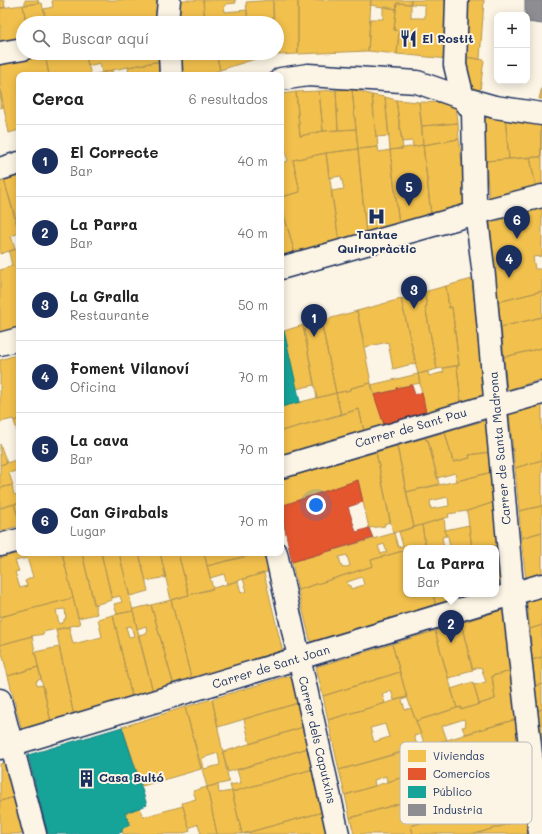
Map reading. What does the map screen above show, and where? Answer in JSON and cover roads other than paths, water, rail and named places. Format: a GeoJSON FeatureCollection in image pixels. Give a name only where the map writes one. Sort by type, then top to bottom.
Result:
{"type":"FeatureCollection","features":[{"type":"Feature","properties":{"kind":"street"},"geometry":{"type":"LineString","coordinates":[[168,16],[169,0]]}},
{"type":"Feature","properties":{"kind":"street","name":"Carrer de Santa Madrona"},"geometry":{"type":"LineString","coordinates":[[457,0],[455,65],[463,98],[473,112],[481,208],[484,276],[513,595],[530,742]]}},
{"type":"Feature","properties":{"kind":"street"},"geometry":{"type":"LineString","coordinates":[[0,53],[16,50]]}},
{"type":"Feature","properties":{"kind":"street"},"geometry":{"type":"LineString","coordinates":[[170,60],[171,72]]}},
{"type":"Feature","properties":{"kind":"street"},"geometry":{"type":"LineString","coordinates":[[284,79],[308,75],[417,82],[495,107],[542,114]]}},
{"type":"Feature","properties":{"kind":"street"},"geometry":{"type":"LineString","coordinates":[[0,169],[16,164]]}},
{"type":"Feature","properties":{"kind":"street"},"geometry":{"type":"LineString","coordinates":[[284,267],[481,208],[542,196]]}},
{"type":"Feature","properties":{"kind":"street"},"geometry":{"type":"LineString","coordinates":[[0,344],[16,340]]}},
{"type":"Feature","properties":{"kind":"street","name":"Carrer de Sant Pau"},"geometry":{"type":"LineString","coordinates":[[284,466],[485,407],[496,406],[542,393]]}},
{"type":"Feature","properties":{"kind":"street"},"geometry":{"type":"LineString","coordinates":[[0,545],[16,541]]}},
{"type":"Feature","properties":{"kind":"street","name":"Carrer dels Caputxins"},"geometry":{"type":"LineString","coordinates":[[277,556],[298,659],[338,834]]}},
{"type":"Feature","properties":{"kind":"street","name":"Carrer de Sant Joan"},"geometry":{"type":"LineString","coordinates":[[6,746],[513,595],[542,585]]}},
{"type":"Feature","properties":{"kind":"street"},"geometry":{"type":"LineString","coordinates":[[0,700],[6,746],[35,834]]}},
{"type":"Feature","properties":{"kind":"street","name":"Carrer de Santa Madrona"},"geometry":{"type":"LineString","coordinates":[[532,763],[540,834]]}},
{"type":"Feature","properties":{"kind":"place","name":"El Rostit"},"geometry":{"type":"Point","coordinates":[409,39]}},
{"type":"Feature","properties":{"kind":"place","name":"La cava"},"geometry":{"type":"Point","coordinates":[409,206]}},
{"type":"Feature","properties":{"kind":"place","name":"Tantae Quiropràctic"},"geometry":{"type":"Point","coordinates":[377,216]}},
{"type":"Feature","properties":{"kind":"place","name":"Can Girabals"},"geometry":{"type":"Point","coordinates":[517,239]}},
{"type":"Feature","properties":{"kind":"place","name":"Foment Vilanoví"},"geometry":{"type":"Point","coordinates":[509,278]}},
{"type":"Feature","properties":{"kind":"place","name":"La Gralla"},"geometry":{"type":"Point","coordinates":[414,309]}},
{"type":"Feature","properties":{"kind":"place","name":"El Correcte"},"geometry":{"type":"Point","coordinates":[314,337]}},
{"type":"Feature","properties":{"kind":"place","name":"La Parra"},"geometry":{"type":"Point","coordinates":[451,643]}},
{"type":"Feature","properties":{"kind":"place","name":"Casa Bultó"},"geometry":{"type":"Point","coordinates":[86,778]}}]}
